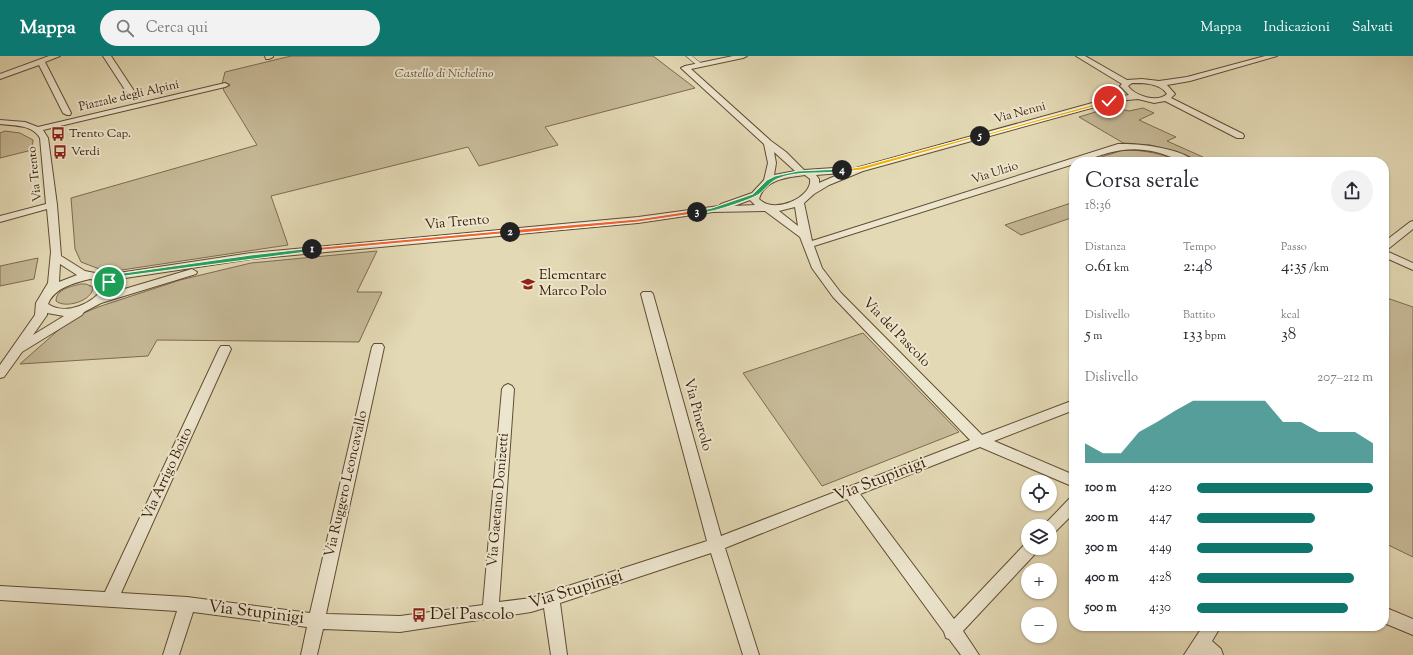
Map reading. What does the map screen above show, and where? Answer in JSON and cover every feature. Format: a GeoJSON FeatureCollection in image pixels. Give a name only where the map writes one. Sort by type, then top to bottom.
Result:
{"type":"FeatureCollection","features":[{"type":"Feature","properties":{"kind":"street"},"geometry":{"type":"LineString","coordinates":[[0,77],[56,56]]}},
{"type":"Feature","properties":{"kind":"street"},"geometry":{"type":"LineString","coordinates":[[107,56],[134,97]]}},
{"type":"Feature","properties":{"kind":"street"},"geometry":{"type":"LineString","coordinates":[[689,56],[700,65]]}},
{"type":"Feature","properties":{"kind":"street"},"geometry":{"type":"LineString","coordinates":[[743,56],[685,68],[768,143],[805,173],[813,176],[815,181],[814,188],[809,193]]}},
{"type":"Feature","properties":{"kind":"street"},"geometry":{"type":"LineString","coordinates":[[1080,56],[1103,68],[1126,83],[1139,81]]}},
{"type":"Feature","properties":{"kind":"street"},"geometry":{"type":"LineString","coordinates":[[1157,84],[1187,79],[1273,56]]}},
{"type":"Feature","properties":{"kind":"street"},"geometry":{"type":"LineString","coordinates":[[41,62],[67,113]]}},
{"type":"Feature","properties":{"kind":"street"},"geometry":{"type":"LineString","coordinates":[[1103,68],[1139,81],[1157,84],[1170,91]]}},
{"type":"Feature","properties":{"kind":"street"},"geometry":{"type":"LineString","coordinates":[[1187,79],[1170,91],[1171,94],[1166,99],[1240,136]]}},
{"type":"Feature","properties":{"kind":"street"},"geometry":{"type":"LineString","coordinates":[[1126,83],[1124,86],[1133,95]]}},
{"type":"Feature","properties":{"kind":"street","name":"Piazzale degli Alpini"},"geometry":{"type":"LineString","coordinates":[[38,130],[225,85]]}},
{"type":"Feature","properties":{"kind":"street","name":"Via Nenni"},"geometry":{"type":"LineString","coordinates":[[799,201],[826,183],[860,168],[1133,95],[1155,100],[1166,99]]}},
{"type":"Feature","properties":{"kind":"street","name":"Via Trento"},"geometry":{"type":"LineString","coordinates":[[0,122],[26,126],[38,130],[44,138],[52,205],[56,257],[53,283],[44,298],[41,315],[0,374]]}},
{"type":"Feature","properties":{"kind":"street"},"geometry":{"type":"LineString","coordinates":[[768,143],[772,163],[768,181],[755,195],[754,199],[757,204],[767,209],[806,241]]}},
{"type":"Feature","properties":{"kind":"street","name":"Via Ulzio"},"geometry":{"type":"LineString","coordinates":[[1085,157],[1118,147],[1134,146],[1154,148],[1178,157]]}},
{"type":"Feature","properties":{"kind":"street","name":"Via Ulzio"},"geometry":{"type":"LineString","coordinates":[[806,241],[1069,162]]}},
{"type":"Feature","properties":{"kind":"street","name":"Via Nenni"},"geometry":{"type":"LineString","coordinates":[[768,181],[786,174],[860,168]]}},
{"type":"Feature","properties":{"kind":"street","name":"Via Trento"},"geometry":{"type":"LineString","coordinates":[[713,209],[755,195]]}},
{"type":"Feature","properties":{"kind":"street","name":"Via Trento"},"geometry":{"type":"LineString","coordinates":[[90,276],[105,278],[251,256],[632,221],[713,209],[767,209],[788,207],[799,201]]}},
{"type":"Feature","properties":{"kind":"street","name":"Via del Pascolo"},"geometry":{"type":"LineString","coordinates":[[799,201],[806,241],[817,268],[837,295],[980,441]]}},
{"type":"Feature","properties":{"kind":"street"},"geometry":{"type":"LineString","coordinates":[[0,219],[52,205]]}},
{"type":"Feature","properties":{"kind":"street"},"geometry":{"type":"LineString","coordinates":[[1389,243],[1413,224]]}},
{"type":"Feature","properties":{"kind":"street"},"geometry":{"type":"LineString","coordinates":[[1389,255],[1413,267]]}},
{"type":"Feature","properties":{"kind":"street","name":"Via Trento"},"geometry":{"type":"LineString","coordinates":[[82,308],[97,301],[175,276],[251,256]]}},
{"type":"Feature","properties":{"kind":"street"},"geometry":{"type":"LineString","coordinates":[[56,257],[81,273],[90,276]]}},
{"type":"Feature","properties":{"kind":"street"},"geometry":{"type":"LineString","coordinates":[[47,294],[71,280],[90,276]]}},
{"type":"Feature","properties":{"kind":"street"},"geometry":{"type":"LineString","coordinates":[[97,301],[104,295],[110,286],[105,278]]}},
{"type":"Feature","properties":{"kind":"street","name":"Via Pinerolo"},"geometry":{"type":"LineString","coordinates":[[647,294],[716,545],[751,655]]}},
{"type":"Feature","properties":{"kind":"street"},"geometry":{"type":"LineString","coordinates":[[43,306],[47,310],[53,312],[71,312],[82,308]]}},
{"type":"Feature","properties":{"kind":"street"},"geometry":{"type":"LineString","coordinates":[[17,351],[82,308]]}},
{"type":"Feature","properties":{"kind":"street","name":"Via Ruggero Leoncavallo"},"geometry":{"type":"LineString","coordinates":[[309,655],[378,347]]}},
{"type":"Feature","properties":{"kind":"street","name":"Via Arrigo Boito"},"geometry":{"type":"LineString","coordinates":[[110,599],[225,349]]}},
{"type":"Feature","properties":{"kind":"street","name":"Via Gaetano Donizetti"},"geometry":{"type":"LineString","coordinates":[[490,611],[508,389]]}},
{"type":"Feature","properties":{"kind":"street","name":"Via Stupinigi"},"geometry":{"type":"LineString","coordinates":[[0,593],[187,604],[316,621],[400,624],[531,605],[716,545],[1069,407]]}},
{"type":"Feature","properties":{"kind":"street"},"geometry":{"type":"LineString","coordinates":[[980,441],[1069,479]]}},
{"type":"Feature","properties":{"kind":"street"},"geometry":{"type":"LineString","coordinates":[[850,492],[952,632],[971,655]]}},
{"type":"Feature","properties":{"kind":"street"},"geometry":{"type":"LineString","coordinates":[[1057,521],[1069,508]]}},
{"type":"Feature","properties":{"kind":"street"},"geometry":{"type":"LineString","coordinates":[[952,632],[1024,555]]}},
{"type":"Feature","properties":{"kind":"street"},"geometry":{"type":"LineString","coordinates":[[551,599],[559,655]]}},
{"type":"Feature","properties":{"kind":"street"},"geometry":{"type":"LineString","coordinates":[[170,655],[187,604]]}},
{"type":"Feature","properties":{"kind":"street"},"geometry":{"type":"LineString","coordinates":[[1389,617],[1413,627]]}},
{"type":"Feature","properties":{"kind":"street"},"geometry":{"type":"LineString","coordinates":[[1210,631],[1197,649],[1215,655]]}},
{"type":"Feature","properties":{"kind":"green space","name":"Castello di Nichelino"},"geometry":{"type":"Polygon","coordinates":[[[291,56],[653,56],[695,88],[545,127],[558,145],[479,166],[468,147],[271,196],[288,245],[115,271],[102,270],[81,262],[75,249],[71,198],[257,145],[224,91],[222,84],[225,72],[291,56]]]}},
{"type":"Feature","properties":{"kind":"green space"},"geometry":{"type":"Polygon","coordinates":[[[1112,107],[1129,111],[1143,108],[1154,113],[1139,120],[1176,137],[1167,141],[1203,157],[1190,157],[1150,145],[1125,144],[1079,117],[1112,107]]]}},
{"type":"Feature","properties":{"kind":"green space"},"geometry":{"type":"Polygon","coordinates":[[[5,131],[20,133],[33,140],[32,150],[0,158],[0,133],[5,131]]]}},
{"type":"Feature","properties":{"kind":"green space"},"geometry":{"type":"Polygon","coordinates":[[[1123,150],[1152,153],[1168,157],[1101,157],[1123,150]]]}},
{"type":"Feature","properties":{"kind":"green space"},"geometry":{"type":"Polygon","coordinates":[[[1069,204],[1069,219],[1021,235],[1005,225],[1069,204]]]}},
{"type":"Feature","properties":{"kind":"green space"},"geometry":{"type":"Polygon","coordinates":[[[377,251],[357,292],[382,292],[359,342],[157,340],[148,356],[20,364],[72,318],[98,307],[180,280],[251,263],[377,251]]]}},
{"type":"Feature","properties":{"kind":"green space"},"geometry":{"type":"Polygon","coordinates":[[[38,258],[34,279],[0,286],[0,266],[38,258]]]}},
{"type":"Feature","properties":{"kind":"green space"},"geometry":{"type":"Polygon","coordinates":[[[86,284],[93,287],[92,292],[84,300],[72,304],[60,303],[56,301],[57,297],[62,291],[69,287],[86,284]]]}},
{"type":"Feature","properties":{"kind":"green space"},"geometry":{"type":"Polygon","coordinates":[[[1389,299],[1413,307],[1413,557],[1389,545],[1389,299]]]}},
{"type":"Feature","properties":{"kind":"green space"},"geometry":{"type":"Polygon","coordinates":[[[863,333],[959,432],[822,486],[743,373],[863,333]]]}},
{"type":"Feature","properties":{"kind":"place","name":"Trento Cap."},"geometry":{"type":"Point","coordinates":[58,134]}},
{"type":"Feature","properties":{"kind":"place","name":"Verdi"},"geometry":{"type":"Point","coordinates":[60,152]}},
{"type":"Feature","properties":{"kind":"place","name":"Elementare Marco Polo"},"geometry":{"type":"Point","coordinates":[528,284]}},
{"type":"Feature","properties":{"kind":"place","name":"Del Pascolo"},"geometry":{"type":"Point","coordinates":[419,615]}},
{"type":"Feature","properties":{"kind":"route"},"geometry":{"type":"LineString","coordinates":[[109,282],[105,278],[251,256],[589,225],[638,220],[713,209],[755,195],[768,181],[786,174],[860,168],[1109,101]]}}]}
